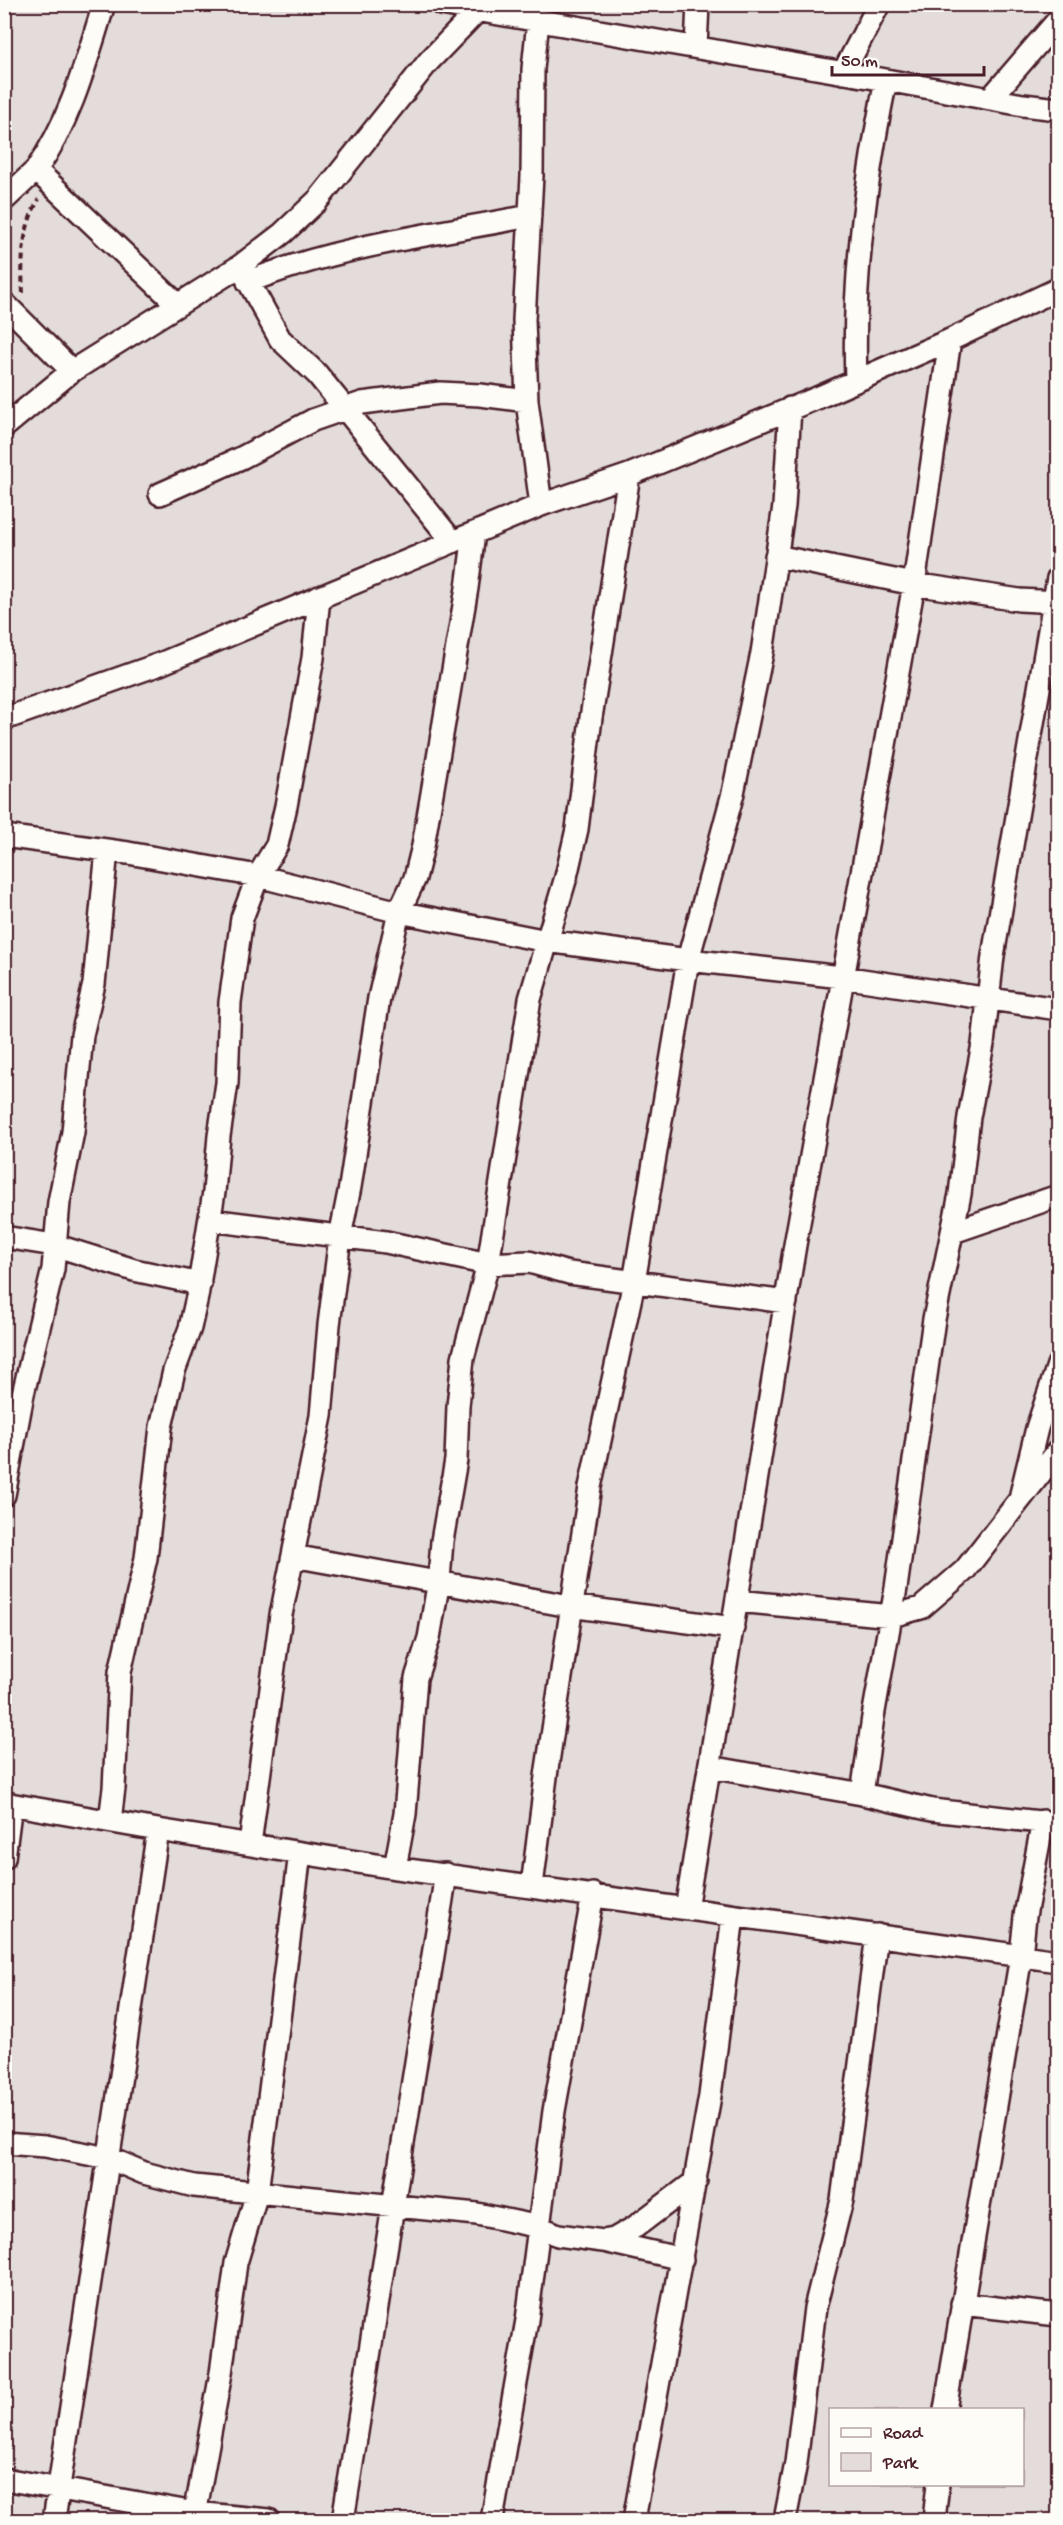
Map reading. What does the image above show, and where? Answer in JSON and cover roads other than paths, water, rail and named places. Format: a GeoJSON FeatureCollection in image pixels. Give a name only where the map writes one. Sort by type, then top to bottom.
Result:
{"type":"FeatureCollection","features":[{"type":"Feature","properties":{"kind":"street"},"geometry":{"type":"LineString","coordinates":[[4,200],[42,177],[51,148],[84,74],[104,4]]}},
{"type":"Feature","properties":{"kind":"street"},"geometry":{"type":"LineString","coordinates":[[441,4],[482,8],[538,21],[1059,109]]}},
{"type":"Feature","properties":{"kind":"street"},"geometry":{"type":"LineString","coordinates":[[696,47],[698,4]]}},
{"type":"Feature","properties":{"kind":"street"},"geometry":{"type":"LineString","coordinates":[[843,73],[879,4]]}},
{"type":"Feature","properties":{"kind":"street"},"geometry":{"type":"LineString","coordinates":[[244,274],[318,200],[429,61],[482,8]]}},
{"type":"Feature","properties":{"kind":"street"},"geometry":{"type":"LineString","coordinates":[[538,21],[533,69],[530,216],[524,320],[527,401],[541,505]]}},
{"type":"Feature","properties":{"kind":"street"},"geometry":{"type":"LineString","coordinates":[[990,99],[1059,21]]}},
{"type":"Feature","properties":{"kind":"street"},"geometry":{"type":"LineString","coordinates":[[856,380],[854,344],[866,196],[886,80]]}},
{"type":"Feature","properties":{"kind":"street"},"geometry":{"type":"LineString","coordinates":[[42,177],[177,304]]}},
{"type":"Feature","properties":{"kind":"street"},"geometry":{"type":"LineString","coordinates":[[4,427],[72,371],[177,304],[244,274],[530,216]]}},
{"type":"Feature","properties":{"kind":"street"},"geometry":{"type":"LineString","coordinates":[[244,274],[280,339],[317,375],[453,542]]}},
{"type":"Feature","properties":{"kind":"street"},"geometry":{"type":"LineString","coordinates":[[4,719],[160,664],[541,505],[629,475],[950,340],[1059,289]]}},
{"type":"Feature","properties":{"kind":"street"},"geometry":{"type":"LineString","coordinates":[[4,303],[72,371]]}},
{"type":"Feature","properties":{"kind":"street"},"geometry":{"type":"LineString","coordinates":[[686,1909],[786,1302],[842,977],[914,585],[950,340]]}},
{"type":"Feature","properties":{"kind":"street"},"geometry":{"type":"LineString","coordinates":[[160,494],[241,458],[313,420],[362,404],[440,393],[527,401]]}},
{"type":"Feature","properties":{"kind":"street"},"geometry":{"type":"LineString","coordinates":[[532,1886],[570,1606],[590,1487],[634,1282],[688,960],[733,793],[762,653],[784,506],[790,408]]}},
{"type":"Feature","properties":{"kind":"street"},"geometry":{"type":"LineString","coordinates":[[395,1868],[406,1803],[416,1678],[429,1638],[456,1460],[463,1358],[488,1264],[530,999],[578,829],[591,718],[629,475]]}},
{"type":"Feature","properties":{"kind":"street"},"geometry":{"type":"LineString","coordinates":[[250,1844],[281,1615],[321,1416],[339,1238],[350,1187],[380,998],[399,912],[415,878],[423,846],[467,588],[474,533]]}},
{"type":"Feature","properties":{"kind":"street"},"geometry":{"type":"LineString","coordinates":[[776,556],[914,585],[1019,600],[1056,602]]}},
{"type":"Feature","properties":{"kind":"street"},"geometry":{"type":"LineString","coordinates":[[862,1794],[873,1717],[892,1616],[934,1319],[953,1232],[989,998],[993,957],[1059,578]]}},
{"type":"Feature","properties":{"kind":"street"},"geometry":{"type":"LineString","coordinates":[[110,1821],[120,1672],[146,1558],[161,1427],[174,1371],[190,1328],[200,1284],[210,1220],[227,1083],[230,1002],[242,918],[258,876],[277,845],[313,658],[319,597]]}},
{"type":"Feature","properties":{"kind":"street"},"geometry":{"type":"LineString","coordinates":[[4,836],[107,850],[258,876],[399,912],[547,941],[842,977],[1059,1009]]}},
{"type":"Feature","properties":{"kind":"street"},"geometry":{"type":"LineString","coordinates":[[4,1495],[23,1394],[53,1269],[59,1202],[73,1132],[82,1035],[94,984],[107,850]]}},
{"type":"Feature","properties":{"kind":"street"},"geometry":{"type":"LineString","coordinates":[[953,1232],[1059,1196]]}},
{"type":"Feature","properties":{"kind":"street"},"geometry":{"type":"LineString","coordinates":[[210,1220],[257,1224],[339,1238],[386,1242],[488,1264],[529,1262],[569,1273],[681,1286],[786,1302]]}},
{"type":"Feature","properties":{"kind":"street"},"geometry":{"type":"LineString","coordinates":[[4,1237],[54,1245],[134,1270],[200,1284]]}},
{"type":"Feature","properties":{"kind":"street"},"geometry":{"type":"LineString","coordinates":[[1018,1503],[1037,1428],[1059,1365]]}},
{"type":"Feature","properties":{"kind":"street"},"geometry":{"type":"LineString","coordinates":[[737,1601],[892,1616],[921,1608],[965,1570],[1059,1451]]}},
{"type":"Feature","properties":{"kind":"street"},"geometry":{"type":"LineString","coordinates":[[293,1556],[439,1580],[570,1606],[733,1628]]}},
{"type":"Feature","properties":{"kind":"street"},"geometry":{"type":"LineString","coordinates":[[710,1767],[862,1794],[932,1810],[1051,1822],[1025,1916],[1021,1956],[945,2408]]}},
{"type":"Feature","properties":{"kind":"street"},"geometry":{"type":"LineString","coordinates":[[4,1858],[8,1803],[395,1868],[593,1894],[1059,1962]]}},
{"type":"Feature","properties":{"kind":"street"},"geometry":{"type":"LineString","coordinates":[[54,2520],[158,1830]]}},
{"type":"Feature","properties":{"kind":"street"},"geometry":{"type":"LineString","coordinates":[[194,2517],[221,2373],[236,2263],[257,2193],[300,1853]]}},
{"type":"Feature","properties":{"kind":"street"},"geometry":{"type":"LineString","coordinates":[[343,2520],[446,1874]]}},
{"type":"Feature","properties":{"kind":"street"},"geometry":{"type":"LineString","coordinates":[[492,2520],[527,2320],[554,2111],[593,1894]]}},
{"type":"Feature","properties":{"kind":"street"},"geometry":{"type":"LineString","coordinates":[[634,2520],[710,2096],[733,1916]]}},
{"type":"Feature","properties":{"kind":"street"},"geometry":{"type":"LineString","coordinates":[[784,2520],[796,2463],[815,2308],[842,2200],[877,1935]]}},
{"type":"Feature","properties":{"kind":"street"},"geometry":{"type":"LineString","coordinates":[[4,2143],[45,2146],[109,2158],[144,2173],[194,2186],[477,2214],[540,2227],[558,2235],[603,2241],[682,2259]]}},
{"type":"Feature","properties":{"kind":"street"},"geometry":{"type":"LineString","coordinates":[[603,2241],[614,2239],[635,2227],[696,2181]]}},
{"type":"Feature","properties":{"kind":"street"},"geometry":{"type":"LineString","coordinates":[[962,2304],[1059,2315]]}},
{"type":"Feature","properties":{"kind":"street"},"geometry":{"type":"LineString","coordinates":[[4,2479],[59,2487],[194,2517],[269,2520]]}},
{"type":"Feature","properties":{"kind":"street"},"geometry":{"type":"LineString","coordinates":[[934,2520],[938,2486]]}}]}
